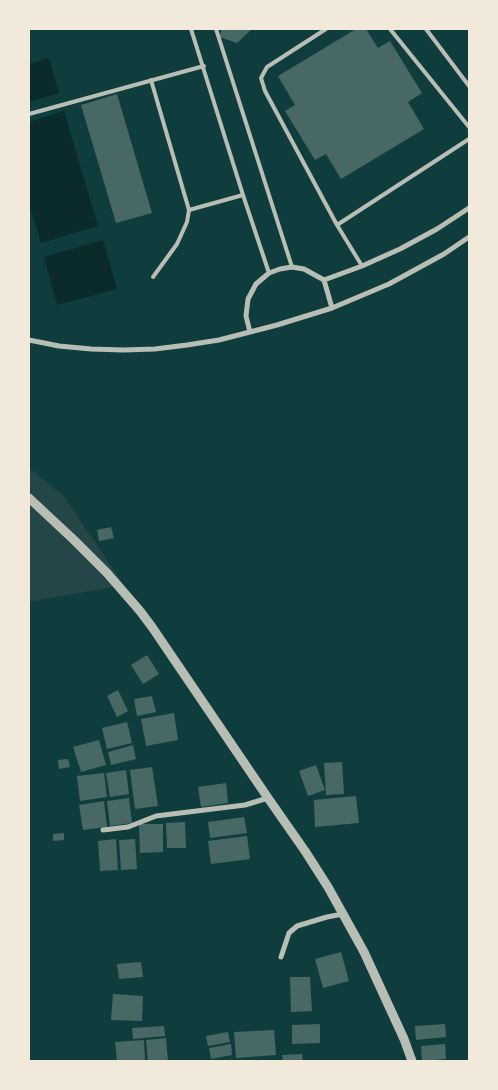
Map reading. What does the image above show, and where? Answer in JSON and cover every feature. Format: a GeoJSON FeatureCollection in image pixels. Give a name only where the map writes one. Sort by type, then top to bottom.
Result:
{"type":"FeatureCollection","features":[{"type":"Feature","properties":{"kind":"street"},"geometry":{"type":"LineString","coordinates":[[250,332],[246,316],[248,299],[256,284],[269,273],[292,267],[304,270],[324,280],[400,249],[437,229],[469,208]]}},
{"type":"Feature","properties":{"kind":"street"},"geometry":{"type":"LineString","coordinates":[[29,340],[59,346],[90,349],[139,350],[187,346],[218,340],[278,325],[332,308],[390,284],[444,254],[469,237]]}},
{"type":"Feature","properties":{"kind":"street"},"geometry":{"type":"LineString","coordinates":[[324,280],[332,308]]}},
{"type":"Feature","properties":{"kind":"street"},"geometry":{"type":"LineString","coordinates":[[29,498],[74,540],[140,611],[305,851],[344,914],[378,980],[412,1061]]}},
{"type":"Feature","properties":{"kind":"street"},"geometry":{"type":"LineString","coordinates":[[103,830],[128,827],[156,816],[245,804],[268,798]]}},
{"type":"Feature","properties":{"kind":"street"},"geometry":{"type":"LineString","coordinates":[[281,957],[289,933],[296,926],[344,914]]}},
{"type":"Feature","properties":{"kind":"lane"},"geometry":{"type":"LineString","coordinates":[[191,29],[269,273]]}},
{"type":"Feature","properties":{"kind":"lane"},"geometry":{"type":"LineString","coordinates":[[216,29],[292,267]]}},
{"type":"Feature","properties":{"kind":"lane"},"geometry":{"type":"LineString","coordinates":[[326,29],[266,67],[262,78],[265,91],[337,225],[362,266]]}},
{"type":"Feature","properties":{"kind":"lane"},"geometry":{"type":"LineString","coordinates":[[390,29],[469,127]]}},
{"type":"Feature","properties":{"kind":"lane"},"geometry":{"type":"LineString","coordinates":[[426,29],[469,86]]}},
{"type":"Feature","properties":{"kind":"lane"},"geometry":{"type":"LineString","coordinates":[[29,114],[204,66]]}},
{"type":"Feature","properties":{"kind":"lane"},"geometry":{"type":"LineString","coordinates":[[151,80],[189,210],[187,222],[177,244],[153,276]]}},
{"type":"Feature","properties":{"kind":"lane"},"geometry":{"type":"LineString","coordinates":[[337,225],[469,139]]}},
{"type":"Feature","properties":{"kind":"lane"},"geometry":{"type":"LineString","coordinates":[[189,210],[243,195]]}},
{"type":"Feature","properties":{"kind":"shaded area"},"geometry":{"type":"Polygon","coordinates":[[[49,58],[59,93],[29,102],[29,64],[49,58]]]}},
{"type":"Feature","properties":{"kind":"shaded area"},"geometry":{"type":"Polygon","coordinates":[[[64,111],[98,226],[41,243],[29,203],[29,122],[64,111]]]}},
{"type":"Feature","properties":{"kind":"shaded area"},"geometry":{"type":"Polygon","coordinates":[[[103,240],[117,289],[57,305],[44,257],[103,240]]]}},
{"type":"Feature","properties":{"kind":"shaded area"},"geometry":{"type":"Polygon","coordinates":[[[29,468],[63,495],[124,585],[29,602],[29,468]]]}},
{"type":"Feature","properties":{"kind":"building"},"geometry":{"type":"Polygon","coordinates":[[[222,29],[252,29],[237,43],[219,37],[222,29]]]}},
{"type":"Feature","properties":{"kind":"building"},"geometry":{"type":"Polygon","coordinates":[[[356,29],[366,29],[378,48],[390,41],[422,93],[408,102],[424,129],[341,179],[326,154],[315,160],[285,111],[295,105],[278,76],[356,29]]]}},
{"type":"Feature","properties":{"kind":"building"},"geometry":{"type":"Polygon","coordinates":[[[117,94],[152,213],[116,223],[81,105],[117,94]]]}},
{"type":"Feature","properties":{"kind":"building"},"geometry":{"type":"Polygon","coordinates":[[[111,527],[114,538],[99,541],[97,530],[111,527]]]}},
{"type":"Feature","properties":{"kind":"building"},"geometry":{"type":"Polygon","coordinates":[[[147,655],[159,674],[143,684],[131,665],[147,655]]]}},
{"type":"Feature","properties":{"kind":"building"},"geometry":{"type":"Polygon","coordinates":[[[118,690],[128,711],[117,717],[107,696],[118,690]]]}},
{"type":"Feature","properties":{"kind":"building"},"geometry":{"type":"Polygon","coordinates":[[[152,696],[156,712],[137,716],[134,699],[152,696]]]}},
{"type":"Feature","properties":{"kind":"building"},"geometry":{"type":"Polygon","coordinates":[[[174,713],[178,740],[146,746],[141,719],[174,713]]]}},
{"type":"Feature","properties":{"kind":"building"},"geometry":{"type":"Polygon","coordinates":[[[127,722],[132,743],[107,749],[102,728],[127,722]]]}},
{"type":"Feature","properties":{"kind":"building"},"geometry":{"type":"Polygon","coordinates":[[[99,740],[106,765],[81,772],[73,747],[99,740]]]}},
{"type":"Feature","properties":{"kind":"building"},"geometry":{"type":"Polygon","coordinates":[[[133,745],[136,759],[111,765],[108,752],[133,745]]]}},
{"type":"Feature","properties":{"kind":"building"},"geometry":{"type":"Polygon","coordinates":[[[68,759],[70,767],[59,769],[58,760],[68,759]]]}},
{"type":"Feature","properties":{"kind":"building"},"geometry":{"type":"Polygon","coordinates":[[[342,762],[344,794],[326,795],[324,763],[342,762]]]}},
{"type":"Feature","properties":{"kind":"building"},"geometry":{"type":"Polygon","coordinates":[[[316,765],[325,790],[308,796],[299,771],[316,765]]]}},
{"type":"Feature","properties":{"kind":"building"},"geometry":{"type":"Polygon","coordinates":[[[152,767],[158,806],[135,809],[130,770],[152,767]]]}},
{"type":"Feature","properties":{"kind":"building"},"geometry":{"type":"Polygon","coordinates":[[[126,770],[129,794],[110,797],[106,773],[126,770]]]}},
{"type":"Feature","properties":{"kind":"building"},"geometry":{"type":"Polygon","coordinates":[[[104,773],[107,797],[80,801],[77,776],[104,773]]]}},
{"type":"Feature","properties":{"kind":"building"},"geometry":{"type":"Polygon","coordinates":[[[226,783],[228,803],[201,807],[198,787],[226,783]]]}},
{"type":"Feature","properties":{"kind":"building"},"geometry":{"type":"Polygon","coordinates":[[[356,796],[359,823],[315,827],[314,800],[356,796]]]}},
{"type":"Feature","properties":{"kind":"building"},"geometry":{"type":"Polygon","coordinates":[[[129,798],[132,823],[110,826],[107,801],[129,798]]]}},
{"type":"Feature","properties":{"kind":"building"},"geometry":{"type":"Polygon","coordinates":[[[104,801],[107,827],[83,830],[79,805],[104,801]]]}},
{"type":"Feature","properties":{"kind":"building"},"geometry":{"type":"Polygon","coordinates":[[[244,817],[247,833],[210,838],[208,822],[244,817]]]}},
{"type":"Feature","properties":{"kind":"building"},"geometry":{"type":"Polygon","coordinates":[[[185,822],[186,848],[167,848],[166,823],[185,822]]]}},
{"type":"Feature","properties":{"kind":"building"},"geometry":{"type":"Polygon","coordinates":[[[139,824],[163,824],[163,852],[140,853],[139,824]]]}},
{"type":"Feature","properties":{"kind":"building"},"geometry":{"type":"Polygon","coordinates":[[[64,833],[64,840],[53,841],[53,834],[64,833]]]}},
{"type":"Feature","properties":{"kind":"building"},"geometry":{"type":"Polygon","coordinates":[[[247,836],[250,859],[211,864],[208,841],[247,836]]]}},
{"type":"Feature","properties":{"kind":"building"},"geometry":{"type":"Polygon","coordinates":[[[116,839],[118,870],[100,871],[98,841],[116,839]]]}},
{"type":"Feature","properties":{"kind":"building"},"geometry":{"type":"Polygon","coordinates":[[[135,839],[137,869],[121,870],[119,840],[135,839]]]}},
{"type":"Feature","properties":{"kind":"building"},"geometry":{"type":"Polygon","coordinates":[[[341,952],[349,981],[323,988],[315,959],[341,952]]]}},
{"type":"Feature","properties":{"kind":"building"},"geometry":{"type":"Polygon","coordinates":[[[141,962],[143,977],[119,979],[117,964],[141,962]]]}},
{"type":"Feature","properties":{"kind":"building"},"geometry":{"type":"Polygon","coordinates":[[[290,977],[310,977],[312,1011],[291,1012],[290,977]]]}},
{"type":"Feature","properties":{"kind":"building"},"geometry":{"type":"Polygon","coordinates":[[[113,994],[143,996],[142,1021],[111,1020],[113,994]]]}},
{"type":"Feature","properties":{"kind":"building"},"geometry":{"type":"Polygon","coordinates":[[[320,1024],[320,1043],[292,1044],[292,1025],[320,1024]]]}},
{"type":"Feature","properties":{"kind":"building"},"geometry":{"type":"Polygon","coordinates":[[[445,1024],[446,1037],[416,1040],[415,1026],[445,1024]]]}},
{"type":"Feature","properties":{"kind":"building"},"geometry":{"type":"Polygon","coordinates":[[[164,1026],[165,1036],[133,1039],[132,1028],[164,1026]]]}},
{"type":"Feature","properties":{"kind":"building"},"geometry":{"type":"Polygon","coordinates":[[[274,1030],[276,1055],[236,1058],[234,1032],[274,1030]]]}},
{"type":"Feature","properties":{"kind":"building"},"geometry":{"type":"Polygon","coordinates":[[[228,1032],[230,1042],[208,1046],[206,1036],[228,1032]]]}},
{"type":"Feature","properties":{"kind":"building"},"geometry":{"type":"Polygon","coordinates":[[[166,1038],[168,1061],[148,1061],[146,1040],[166,1038]]]}},
{"type":"Feature","properties":{"kind":"building"},"geometry":{"type":"Polygon","coordinates":[[[144,1040],[145,1061],[117,1061],[115,1042],[144,1040]]]}},
{"type":"Feature","properties":{"kind":"building"},"geometry":{"type":"Polygon","coordinates":[[[231,1044],[232,1055],[211,1059],[209,1048],[231,1044]]]}},
{"type":"Feature","properties":{"kind":"building"},"geometry":{"type":"Polygon","coordinates":[[[445,1044],[446,1059],[422,1061],[421,1046],[445,1044]]]}},
{"type":"Feature","properties":{"kind":"building"},"geometry":{"type":"Polygon","coordinates":[[[302,1054],[303,1061],[283,1061],[282,1055],[302,1054]]]}}]}
